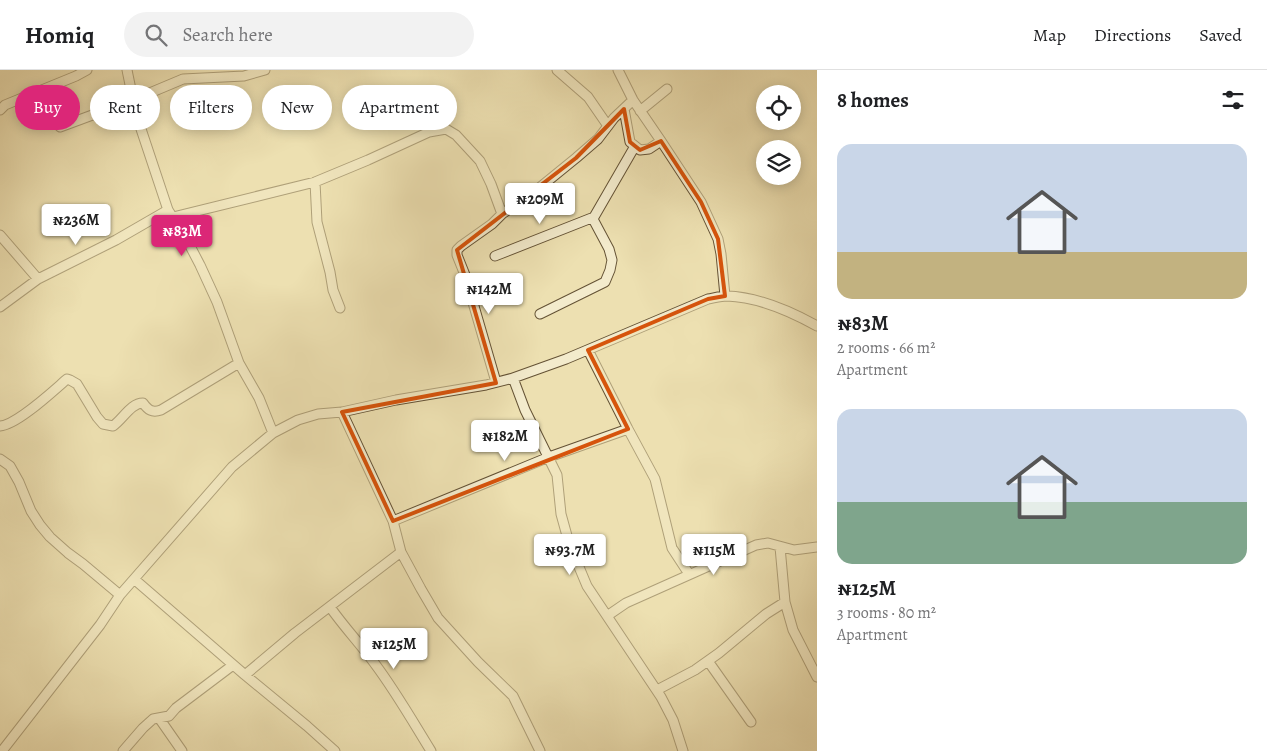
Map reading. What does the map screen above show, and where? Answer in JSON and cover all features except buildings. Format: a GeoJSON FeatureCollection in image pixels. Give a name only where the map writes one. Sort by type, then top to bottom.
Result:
{"type":"FeatureCollection","features":[{"type":"Feature","properties":{"kind":"street"},"geometry":{"type":"LineString","coordinates":[[0,110],[5,105],[87,70]]}},
{"type":"Feature","properties":{"kind":"street"},"geometry":{"type":"LineString","coordinates":[[127,70],[130,85]]}},
{"type":"Feature","properties":{"kind":"street"},"geometry":{"type":"LineString","coordinates":[[160,89],[183,79],[265,70]]}},
{"type":"Feature","properties":{"kind":"street"},"geometry":{"type":"LineString","coordinates":[[557,70],[588,97],[608,126]]}},
{"type":"Feature","properties":{"kind":"street"},"geometry":{"type":"LineString","coordinates":[[618,70],[633,100],[701,202],[718,239],[725,296]]}},
{"type":"Feature","properties":{"kind":"street"},"geometry":{"type":"LineString","coordinates":[[640,110],[667,89]]}},
{"type":"Feature","properties":{"kind":"street"},"geometry":{"type":"LineString","coordinates":[[496,382],[457,250],[492,224],[502,214],[540,188],[598,139],[633,100]]}},
{"type":"Feature","properties":{"kind":"street"},"geometry":{"type":"LineString","coordinates":[[624,109],[630,142],[640,150],[649,149],[661,140]]}},
{"type":"Feature","properties":{"kind":"street"},"geometry":{"type":"LineString","coordinates":[[0,307],[38,279],[171,213],[315,182],[429,132],[446,129],[456,135],[480,161],[502,214]]}},
{"type":"Feature","properties":{"kind":"street"},"geometry":{"type":"LineString","coordinates":[[141,130],[171,213],[188,242],[217,302],[239,363],[259,398],[273,433]]}},
{"type":"Feature","properties":{"kind":"street"},"geometry":{"type":"LineString","coordinates":[[495,256],[594,217],[635,146]]}},
{"type":"Feature","properties":{"kind":"street"},"geometry":{"type":"LineString","coordinates":[[315,182],[317,222],[333,290],[340,308]]}},
{"type":"Feature","properties":{"kind":"street"},"geometry":{"type":"LineString","coordinates":[[540,314],[605,282],[612,260],[609,248],[593,219],[594,217]]}},
{"type":"Feature","properties":{"kind":"street"},"geometry":{"type":"LineString","coordinates":[[0,235],[38,279]]}},
{"type":"Feature","properties":{"kind":"street"},"geometry":{"type":"LineString","coordinates":[[2,751],[94,633],[120,595],[232,467],[273,433],[298,420],[318,414],[342,412],[513,378],[588,350],[708,299],[725,296],[746,298],[783,309],[817,326]]}},
{"type":"Feature","properties":{"kind":"street"},"geometry":{"type":"LineString","coordinates":[[588,350],[655,479],[672,548],[689,574]]}},
{"type":"Feature","properties":{"kind":"street"},"geometry":{"type":"LineString","coordinates":[[0,426],[4,426],[26,414],[67,379],[77,384],[103,424],[113,426],[135,404],[141,402],[147,409],[152,411],[161,410],[239,363]]}},
{"type":"Feature","properties":{"kind":"street"},"geometry":{"type":"LineString","coordinates":[[513,378],[525,410],[557,475],[561,514],[569,543],[587,586],[657,690],[673,720],[682,751]]}},
{"type":"Feature","properties":{"kind":"street"},"geometry":{"type":"LineString","coordinates":[[342,412],[393,521],[402,552],[421,589],[438,618],[478,662],[513,696],[540,751]]}},
{"type":"Feature","properties":{"kind":"street"},"geometry":{"type":"LineString","coordinates":[[393,521],[549,458],[628,429]]}},
{"type":"Feature","properties":{"kind":"street"},"geometry":{"type":"LineString","coordinates":[[0,459],[10,466],[31,511],[50,537],[68,554],[120,595]]}},
{"type":"Feature","properties":{"kind":"street"},"geometry":{"type":"LineString","coordinates":[[607,616],[626,603],[756,545],[768,543],[794,550],[817,546]]}},
{"type":"Feature","properties":{"kind":"street"},"geometry":{"type":"LineString","coordinates":[[780,547],[785,602],[793,630],[817,677]]}},
{"type":"Feature","properties":{"kind":"street"},"geometry":{"type":"LineString","coordinates":[[245,675],[295,633],[402,552]]}},
{"type":"Feature","properties":{"kind":"street"},"geometry":{"type":"LineString","coordinates":[[134,579],[335,751]]}},
{"type":"Feature","properties":{"kind":"street"},"geometry":{"type":"LineString","coordinates":[[657,690],[695,670],[766,614],[785,602]]}},
{"type":"Feature","properties":{"kind":"street"},"geometry":{"type":"LineString","coordinates":[[330,607],[375,664],[402,703],[431,751]]}},
{"type":"Feature","properties":{"kind":"street"},"geometry":{"type":"LineString","coordinates":[[708,661],[750,722]]}},
{"type":"Feature","properties":{"kind":"street"},"geometry":{"type":"LineString","coordinates":[[123,751],[153,719],[169,716],[176,708],[233,665]]}},
{"type":"Feature","properties":{"kind":"street"},"geometry":{"type":"LineString","coordinates":[[159,718],[182,751]]}},
{"type":"Feature","properties":{"kind":"highlighted area"},"geometry":{"type":"Polygon","coordinates":[[[624,109],[630,142],[640,150],[661,141],[701,202],[718,239],[725,296],[708,299],[588,350],[628,429],[393,521],[342,412],[496,383],[457,250],[576,158],[624,109]]]}}]}
